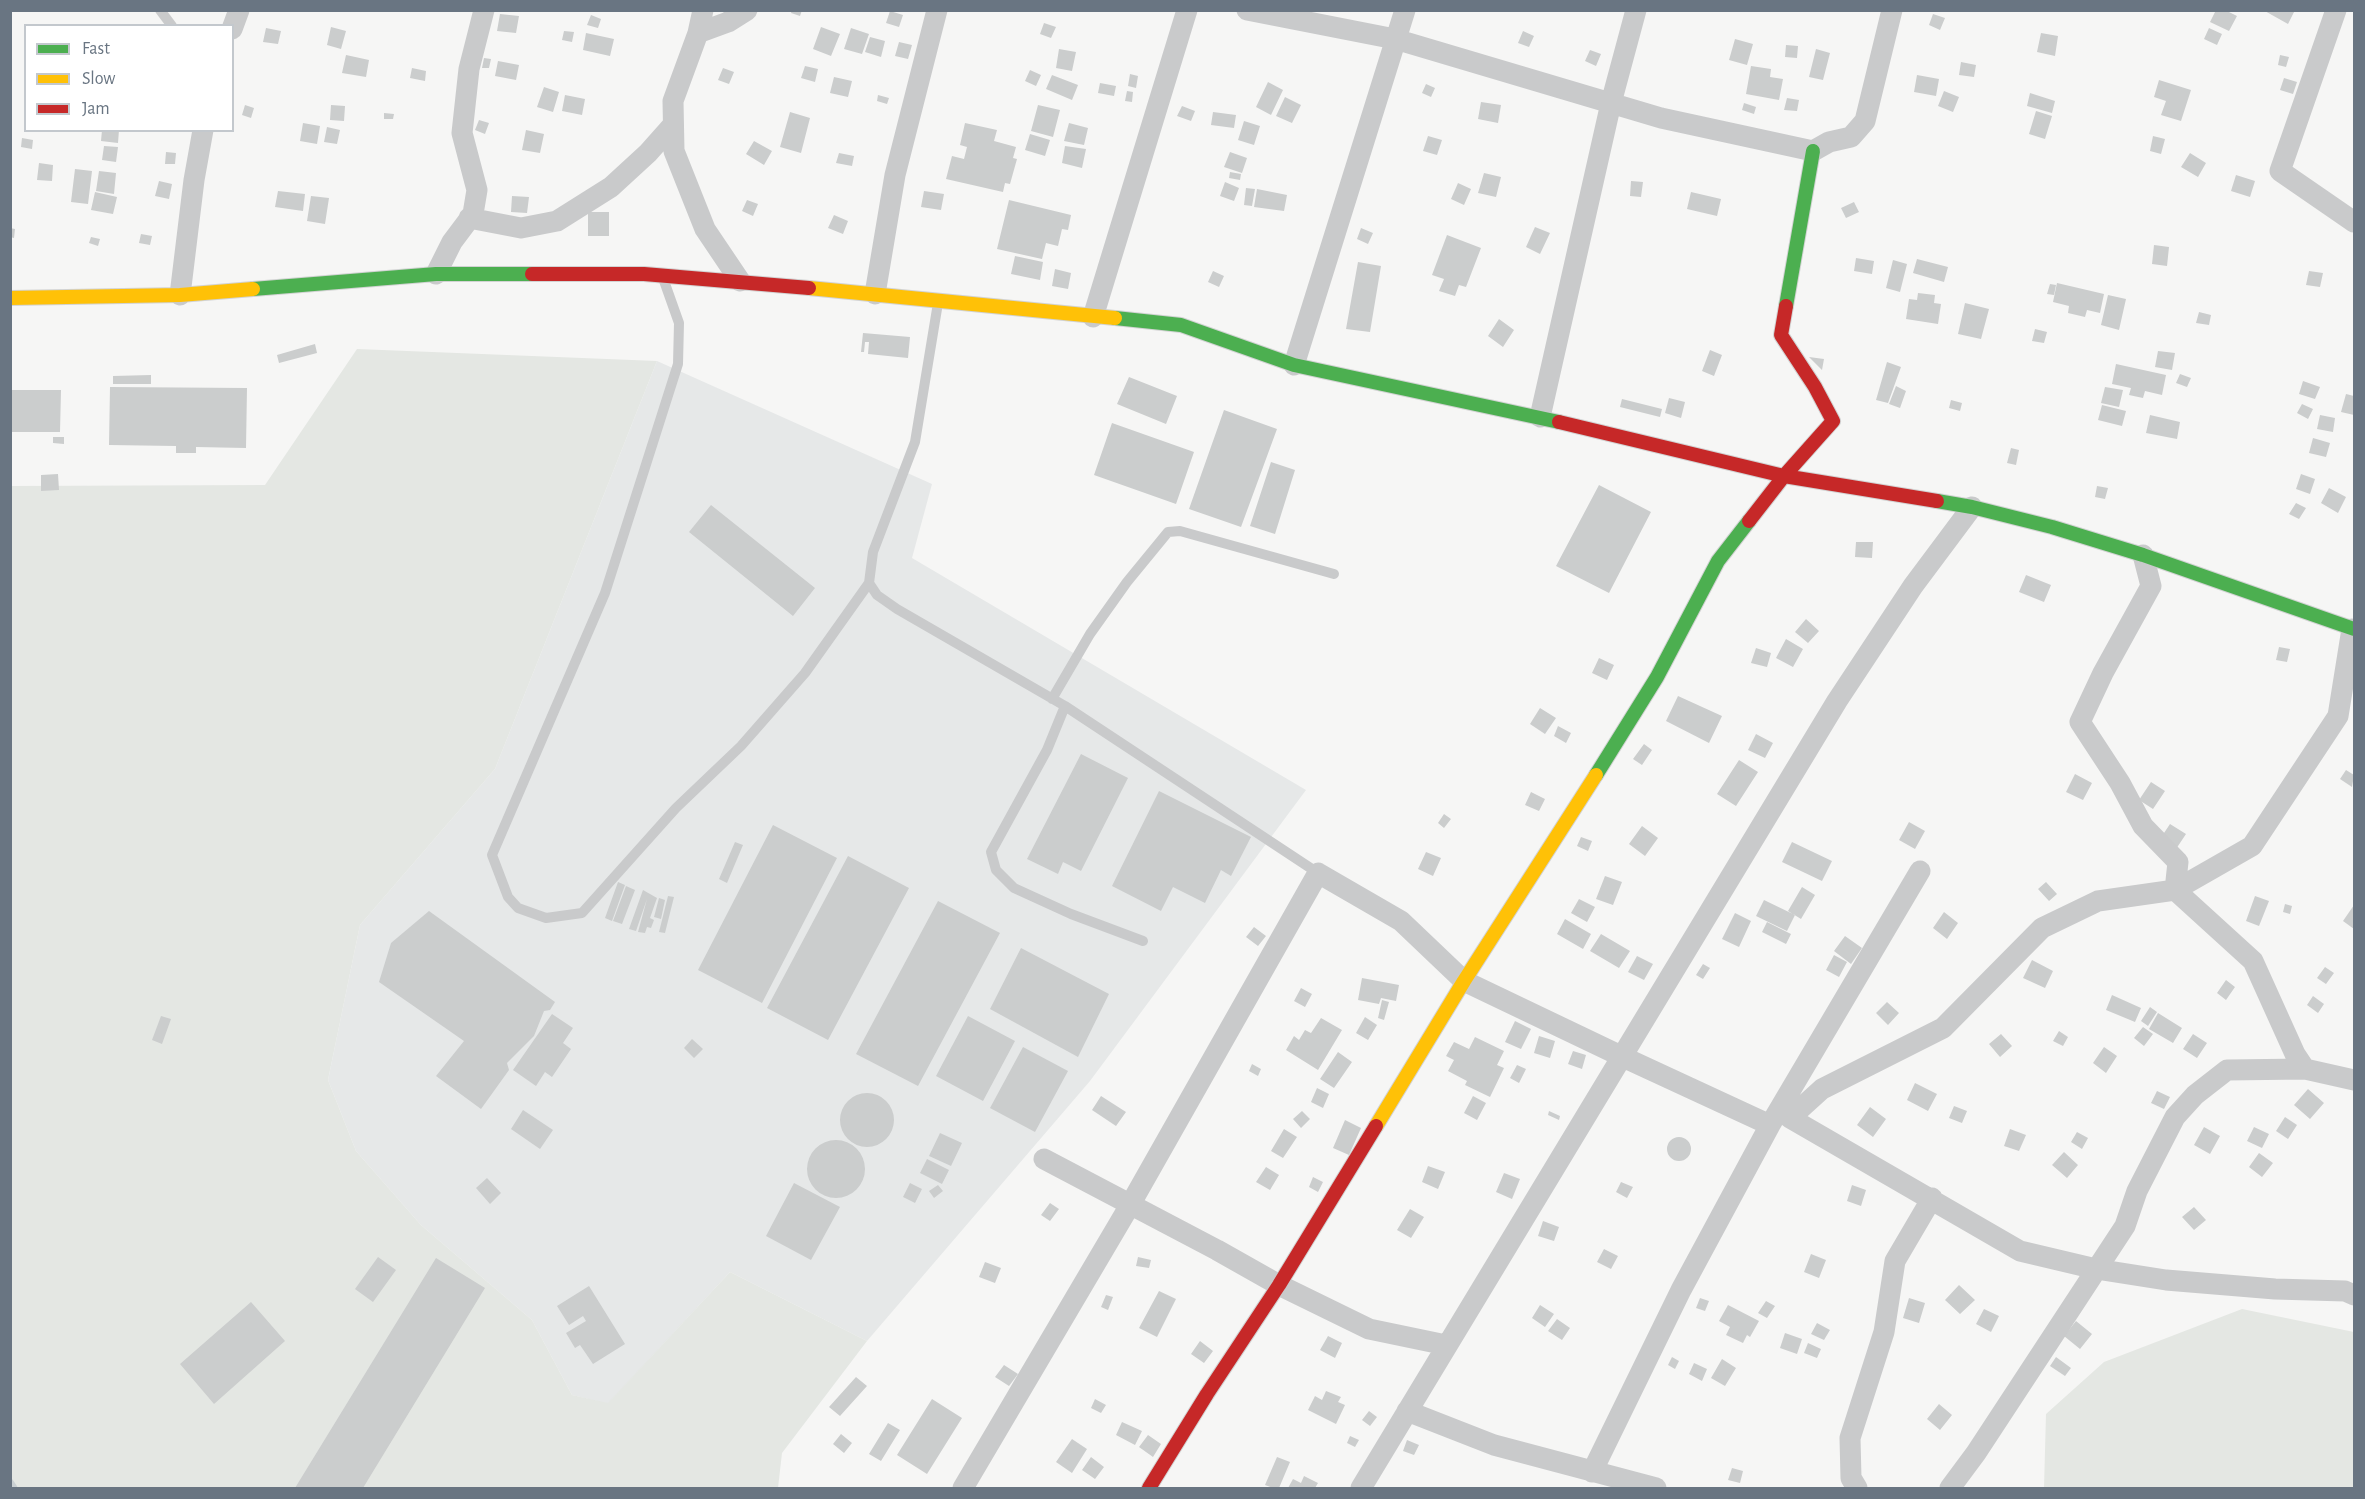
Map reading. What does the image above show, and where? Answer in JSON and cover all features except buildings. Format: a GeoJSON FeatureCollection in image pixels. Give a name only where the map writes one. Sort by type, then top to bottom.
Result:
{"type":"FeatureCollection","features":[{"type":"Feature","properties":{"kind":"street"},"geometry":{"type":"LineString","coordinates":[[436,274],[452,242],[472,214],[477,190],[462,133],[469,69],[484,10]]}},
{"type":"Feature","properties":{"kind":"street"},"geometry":{"type":"LineString","coordinates":[[703,10],[698,33],[673,101],[674,151],[705,229],[740,281]]}},
{"type":"Feature","properties":{"kind":"street"},"geometry":{"type":"LineString","coordinates":[[698,33],[728,22],[747,10]]}},
{"type":"Feature","properties":{"kind":"street"},"geometry":{"type":"LineString","coordinates":[[875,294],[895,175],[937,10]]}},
{"type":"Feature","properties":{"kind":"street"},"geometry":{"type":"LineString","coordinates":[[1093,316],[1187,10]]}},
{"type":"Feature","properties":{"kind":"street"},"geometry":{"type":"LineString","coordinates":[[1247,10],[1395,39],[1661,118],[1813,151],[1829,142],[1851,136],[1865,121],[1892,10]]}},
{"type":"Feature","properties":{"kind":"street"},"geometry":{"type":"LineString","coordinates":[[1294,365],[1405,10]]}},
{"type":"Feature","properties":{"kind":"street"},"geometry":{"type":"LineString","coordinates":[[1540,417],[1611,103],[1636,10]]}},
{"type":"Feature","properties":{"kind":"street"},"geometry":{"type":"LineString","coordinates":[[2336,10],[2280,171],[2355,222]]}},
{"type":"Feature","properties":{"kind":"street"},"geometry":{"type":"LineString","coordinates":[[469,218],[521,228],[557,221],[611,187],[648,153],[672,126]]}},
{"type":"Feature","properties":{"kind":"street"},"geometry":{"type":"LineString","coordinates":[[180,295],[194,180],[203,132]]}},
{"type":"Feature","properties":{"kind":"street"},"geometry":{"type":"LineString","coordinates":[[1149,1488],[1207,1394],[1279,1285],[1464,981],[1524,890],[1657,677],[1718,561],[1784,476],[1833,421],[1815,387],[1781,335],[1813,151]]}},
{"type":"Feature","properties":{"kind":"street"},"geometry":{"type":"LineString","coordinates":[[10,298],[180,295],[436,274],[662,275],[1181,325],[1294,365],[1540,417],[1784,476],[1972,507],[2052,527],[2143,555],[2353,629],[2338,716],[2253,846],[2175,891],[2098,901],[2042,927],[1943,1028],[1822,1089],[1790,1118],[1932,1198],[2020,1251],[2096,1269],[2166,1280],[2275,1289],[2345,1291],[2355,1295]]}},
{"type":"Feature","properties":{"kind":"street"},"geometry":{"type":"LineString","coordinates":[[1361,1488],[1446,1345],[1518,1232],[1837,701],[1913,586],[1972,507]]}},
{"type":"Feature","properties":{"kind":"street"},"geometry":{"type":"LineString","coordinates":[[2143,555],[2151,586],[2103,673],[2080,722],[2120,783],[2143,826],[2178,862],[2175,891]]}},
{"type":"Feature","properties":{"kind":"street"},"geometry":{"type":"LineString","coordinates":[[1592,1472],[1681,1290],[1770,1125],[1920,871]]}},
{"type":"Feature","properties":{"kind":"street"},"geometry":{"type":"LineString","coordinates":[[963,1488],[1130,1205],[1318,873],[1401,921],[1464,981],[1770,1125]]}},
{"type":"Feature","properties":{"kind":"street"},"geometry":{"type":"LineString","coordinates":[[2175,891],[2253,961],[2295,1054],[2305,1069]]}},
{"type":"Feature","properties":{"kind":"street"},"geometry":{"type":"LineString","coordinates":[[1950,1488],[2125,1226],[2137,1191],[2175,1117],[2195,1095],[2227,1070],[2305,1069],[2355,1080]]}},
{"type":"Feature","properties":{"kind":"street"},"geometry":{"type":"LineString","coordinates":[[1044,1159],[1279,1285],[1369,1329],[1446,1345]]}},
{"type":"Feature","properties":{"kind":"street"},"geometry":{"type":"LineString","coordinates":[[1857,1488],[1851,1478],[1850,1438],[1884,1332],[1895,1261],[1932,1198]]}},
{"type":"Feature","properties":{"kind":"street"},"geometry":{"type":"LineString","coordinates":[[1407,1411],[1494,1445],[1656,1488]]}},
{"type":"Feature","properties":{"kind":"lane"},"geometry":{"type":"LineString","coordinates":[[160,10],[170,24]]}},
{"type":"Feature","properties":{"kind":"lane"},"geometry":{"type":"LineString","coordinates":[[662,275],[679,323],[678,364],[605,593],[492,855],[508,897],[518,908],[546,918],[582,914],[676,808],[748,738],[805,673],[869,583],[873,552],[915,442],[938,302]]}},
{"type":"Feature","properties":{"kind":"lane"},"geometry":{"type":"LineString","coordinates":[[1052,699],[1090,634],[1127,582],[1168,532],[1180,531],[1334,574]]}},
{"type":"Feature","properties":{"kind":"lane"},"geometry":{"type":"LineString","coordinates":[[869,583],[877,595],[897,609],[1065,706],[1318,873]]}},
{"type":"Feature","properties":{"kind":"lane"},"geometry":{"type":"LineString","coordinates":[[1065,706],[1047,750],[991,852],[996,870],[1014,888],[1071,914],[1143,941]]}},
{"type":"Feature","properties":{"kind":"shaded area"},"geometry":{"type":"Polygon","coordinates":[[[357,349],[657,361],[495,769],[360,925],[328,1080],[356,1151],[421,1225],[532,1320],[572,1395],[608,1403],[730,1272],[867,1341],[782,1453],[778,1488],[11,1488],[10,486],[265,485],[357,349]]]}},
{"type":"Feature","properties":{"kind":"shaded area"},"geometry":{"type":"Polygon","coordinates":[[[657,361],[932,484],[912,558],[1306,790],[1090,1081],[867,1341],[730,1272],[608,1404],[572,1395],[532,1320],[421,1225],[356,1151],[328,1080],[360,925],[495,769],[657,361]]]}},
{"type":"Feature","properties":{"kind":"shaded area"},"geometry":{"type":"Polygon","coordinates":[[[2242,1309],[2354,1332],[2354,1488],[2044,1488],[2046,1414],[2104,1362],[2242,1309]]]}},
{"type":"Feature","properties":{"kind":"waterway"},"geometry":{"type":"LineString","coordinates":[[10,1482],[14,1488]]}},
{"type":"Feature","properties":{"kind":"traffic: fast"},"geometry":{"type":"LineString","coordinates":[[1786,306],[1813,151]]}},
{"type":"Feature","properties":{"kind":"traffic: fast"},"geometry":{"type":"LineString","coordinates":[[253,289],[436,274],[532,274]]}},
{"type":"Feature","properties":{"kind":"traffic: fast"},"geometry":{"type":"LineString","coordinates":[[1115,318],[1181,325],[1294,365],[1559,422]]}},
{"type":"Feature","properties":{"kind":"traffic: fast"},"geometry":{"type":"LineString","coordinates":[[1937,501],[1972,507],[2052,527],[2143,555],[2354,629]]}},
{"type":"Feature","properties":{"kind":"traffic: fast"},"geometry":{"type":"LineString","coordinates":[[1596,775],[1657,677],[1718,561],[1749,521]]}},
{"type":"Feature","properties":{"kind":"traffic: slow"},"geometry":{"type":"LineString","coordinates":[[809,288],[1115,318]]}},
{"type":"Feature","properties":{"kind":"traffic: slow"},"geometry":{"type":"LineString","coordinates":[[10,298],[180,295],[253,289]]}},
{"type":"Feature","properties":{"kind":"traffic: slow"},"geometry":{"type":"LineString","coordinates":[[1376,1126],[1464,981],[1596,775]]}},
{"type":"Feature","properties":{"kind":"traffic: jam"},"geometry":{"type":"LineString","coordinates":[[532,274],[644,274],[809,288]]}},
{"type":"Feature","properties":{"kind":"traffic: jam"},"geometry":{"type":"LineString","coordinates":[[1749,521],[1784,476],[1833,421],[1815,387],[1781,335],[1786,306]]}},
{"type":"Feature","properties":{"kind":"traffic: jam"},"geometry":{"type":"LineString","coordinates":[[1559,422],[1784,476],[1937,501]]}},
{"type":"Feature","properties":{"kind":"traffic: jam"},"geometry":{"type":"LineString","coordinates":[[1149,1488],[1207,1394],[1279,1285],[1376,1126]]}}]}
